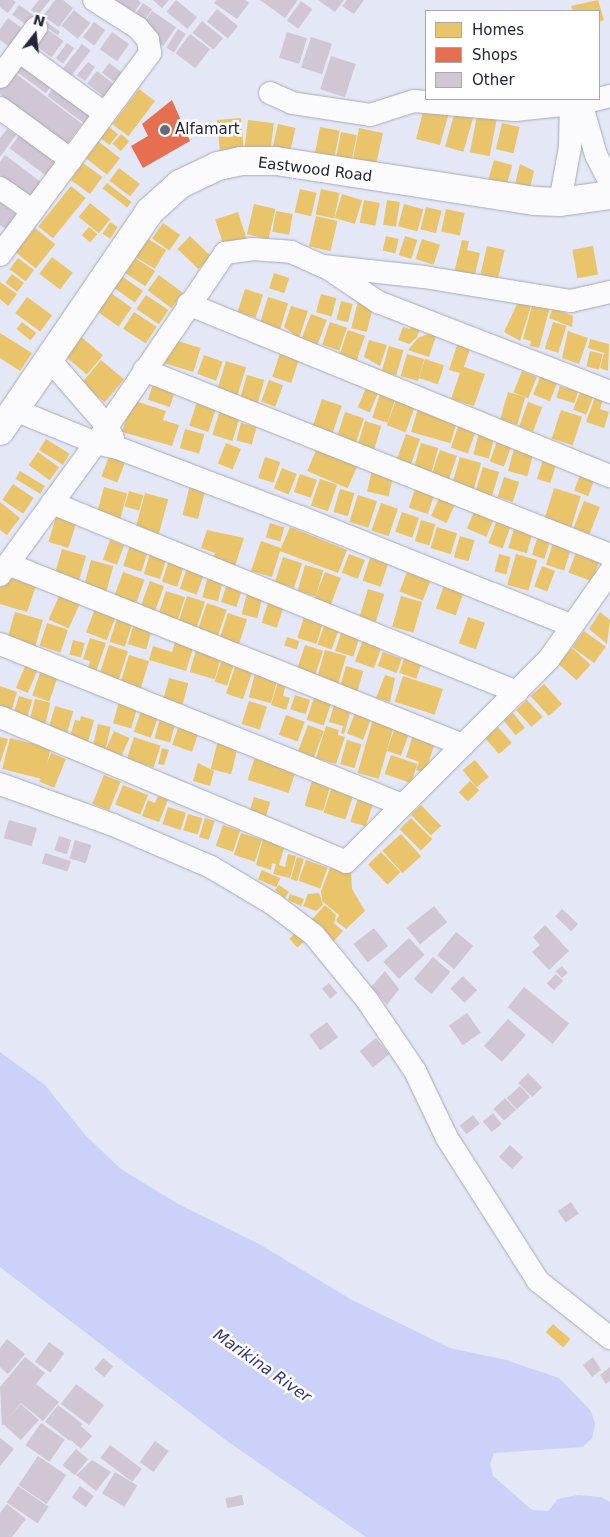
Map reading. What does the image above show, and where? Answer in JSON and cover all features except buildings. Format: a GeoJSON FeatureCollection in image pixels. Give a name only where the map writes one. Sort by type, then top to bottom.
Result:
{"type":"FeatureCollection","features":[{"type":"Feature","properties":{"kind":"main road","name":"Eastwood Road"},"geometry":{"type":"LineString","coordinates":[[7,421],[164,195],[180,184],[218,166],[241,161],[276,161],[503,198],[560,202],[610,195]]}},
{"type":"Feature","properties":{"kind":"street"},"geometry":{"type":"LineString","coordinates":[[0,255],[150,53],[148,40],[138,28],[94,0]]}},
{"type":"Feature","properties":{"kind":"street"},"geometry":{"type":"LineString","coordinates":[[0,77],[36,28]]}},
{"type":"Feature","properties":{"kind":"street"},"geometry":{"type":"LineString","coordinates":[[19,51],[104,113]]}},
{"type":"Feature","properties":{"kind":"street"},"geometry":{"type":"LineString","coordinates":[[270,93],[292,103],[370,115],[414,101],[515,110],[576,101]]}},
{"type":"Feature","properties":{"kind":"street"},"geometry":{"type":"LineString","coordinates":[[576,101],[596,155],[610,184]]}},
{"type":"Feature","properties":{"kind":"street"},"geometry":{"type":"LineString","coordinates":[[560,202],[576,101]]}},
{"type":"Feature","properties":{"kind":"street"},"geometry":{"type":"LineString","coordinates":[[0,108],[71,160]]}},
{"type":"Feature","properties":{"kind":"street"},"geometry":{"type":"LineString","coordinates":[[0,188],[33,211]]}},
{"type":"Feature","properties":{"kind":"street"},"geometry":{"type":"LineString","coordinates":[[463,745],[4,570],[52,503],[107,439],[144,370],[225,253],[252,249],[291,252],[324,266],[378,302],[610,392]]}},
{"type":"Feature","properties":{"kind":"street"},"geometry":{"type":"LineString","coordinates":[[324,266],[424,277],[571,301],[610,292]]}},
{"type":"Feature","properties":{"kind":"street"},"geometry":{"type":"LineString","coordinates":[[188,304],[610,476]]}},
{"type":"Feature","properties":{"kind":"street"},"geometry":{"type":"LineString","coordinates":[[49,359],[107,439]]}},
{"type":"Feature","properties":{"kind":"street"},"geometry":{"type":"LineString","coordinates":[[144,370],[610,555]]}},
{"type":"Feature","properties":{"kind":"street"},"geometry":{"type":"LineString","coordinates":[[7,421],[107,439],[570,625]]}},
{"type":"Feature","properties":{"kind":"street"},"geometry":{"type":"LineString","coordinates":[[52,503],[517,692]]}},
{"type":"Feature","properties":{"kind":"street"},"geometry":{"type":"LineString","coordinates":[[0,717],[346,862],[401,804],[549,659],[570,625],[610,572]]}},
{"type":"Feature","properties":{"kind":"street"},"geometry":{"type":"LineString","coordinates":[[0,644],[401,804]]}},
{"type":"Feature","properties":{"kind":"street"},"geometry":{"type":"LineString","coordinates":[[0,784],[113,825],[211,867],[272,904],[314,935],[366,1000],[414,1071],[447,1138],[538,1281],[583,1314],[610,1338]]}},
{"type":"Feature","properties":{"kind":"street"},"geometry":{"type":"LineString","coordinates":[[583,1314],[610,1319]]}},
{"type":"Feature","properties":{"kind":"water","name":"Marikina River"},"geometry":{"type":"Polygon","coordinates":[[[0,1052],[45,1085],[86,1136],[121,1169],[178,1204],[259,1244],[352,1300],[450,1348],[506,1360],[559,1378],[591,1411],[595,1424],[592,1438],[583,1447],[494,1453],[490,1464],[493,1476],[532,1510],[548,1511],[558,1499],[578,1495],[601,1497],[610,1502],[610,1537],[366,1537],[227,1441],[0,1267],[0,1052]]]}},
{"type":"Feature","properties":{"kind":"place","name":"Alfamart"},"geometry":{"type":"Point","coordinates":[165,130]}}]}
